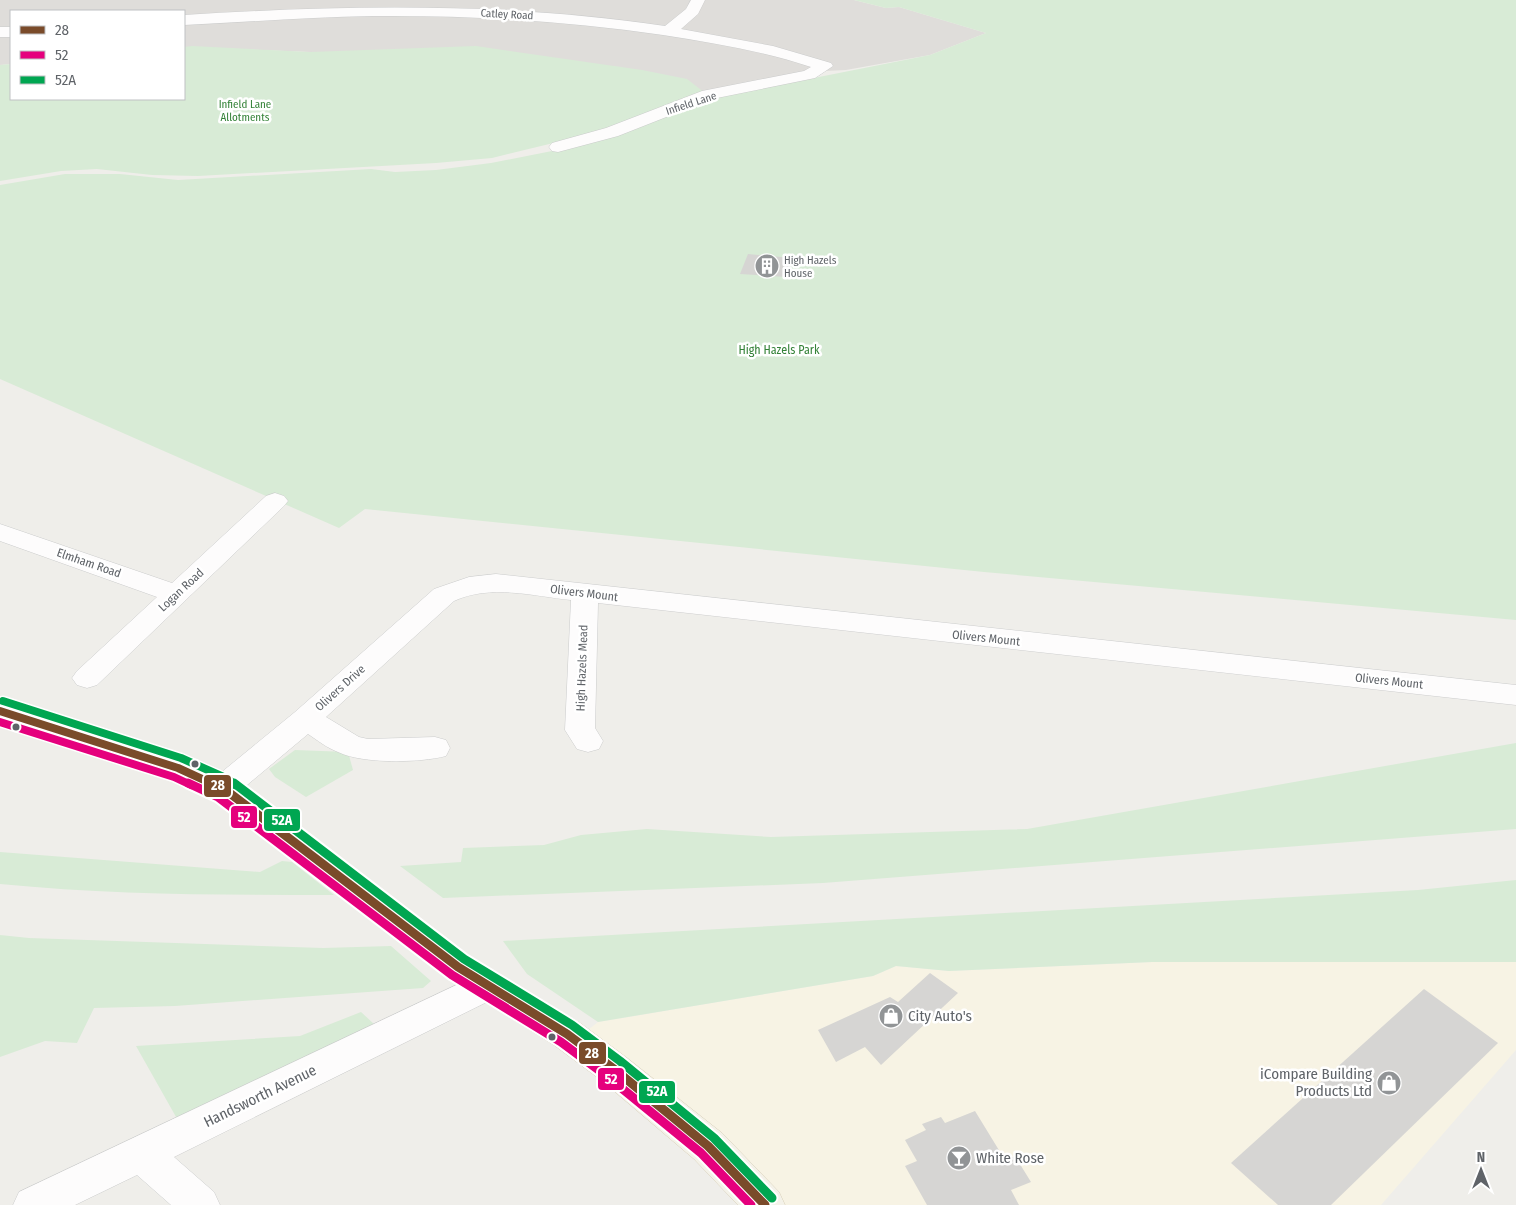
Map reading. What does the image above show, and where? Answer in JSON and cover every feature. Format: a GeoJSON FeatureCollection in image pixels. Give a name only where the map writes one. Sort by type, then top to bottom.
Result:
{"type":"FeatureCollection","features":[{"type":"Feature","properties":{"kind":"main road"},"geometry":{"type":"LineString","coordinates":[[0,711],[178,768],[222,788],[472,977],[567,1034],[614,1069],[708,1146],[765,1205]]}},
{"type":"Feature","properties":{"kind":"street"},"geometry":{"type":"LineString","coordinates":[[669,31],[693,11],[698,0]]}},
{"type":"Feature","properties":{"kind":"street","name":"Catley Road"},"geometry":{"type":"LineString","coordinates":[[185,20],[297,12],[421,11],[600,21],[745,44],[798,57],[824,66]]}},
{"type":"Feature","properties":{"kind":"street","name":"Infield Lane"},"geometry":{"type":"LineString","coordinates":[[558,147],[612,132],[708,96],[809,75],[824,66]]}},
{"type":"Feature","properties":{"kind":"street","name":"Logan Road"},"geometry":{"type":"LineString","coordinates":[[87,678],[275,501]]}},
{"type":"Feature","properties":{"kind":"street","name":"Elmham Road"},"geometry":{"type":"LineString","coordinates":[[0,532],[177,594]]}},
{"type":"Feature","properties":{"kind":"street","name":"Olivers Mount"},"geometry":{"type":"LineString","coordinates":[[457,588],[496,583],[1516,695]]}},
{"type":"Feature","properties":{"kind":"street","name":"Olivers Drive"},"geometry":{"type":"LineString","coordinates":[[222,788],[306,719],[444,595],[457,588]]}},
{"type":"Feature","properties":{"kind":"street","name":"High Hazels Mead"},"geometry":{"type":"LineString","coordinates":[[586,593],[580,730],[588,741]]}},
{"type":"Feature","properties":{"kind":"street"},"geometry":{"type":"LineString","coordinates":[[306,719],[349,745],[368,750],[435,748]]}},
{"type":"Feature","properties":{"kind":"street","name":"Handsworth Avenue"},"geometry":{"type":"LineString","coordinates":[[33,1205],[142,1153],[472,977]]}},
{"type":"Feature","properties":{"kind":"street"},"geometry":{"type":"LineString","coordinates":[[142,1153],[200,1205]]}},
{"type":"Feature","properties":{"kind":"shaded area"},"geometry":{"type":"Polygon","coordinates":[[[0,0],[854,0],[886,8],[899,7],[986,33],[930,55],[846,70],[803,72],[705,93],[310,52],[185,47],[185,10],[10,10],[10,64],[0,65],[0,0]]]}},
{"type":"Feature","properties":{"kind":"shaded area"},"geometry":{"type":"Polygon","coordinates":[[[1152,962],[1516,962],[1516,1050],[1381,1205],[765,1205],[575,1040],[598,1022],[873,976],[896,966],[949,971],[1152,962]]]}},
{"type":"Feature","properties":{"kind":"green space","name":"High Hazels Park"},"geometry":{"type":"Polygon","coordinates":[[[854,0],[1516,0],[1516,620],[984,572],[365,509],[339,528],[0,379],[0,185],[65,174],[120,174],[178,180],[371,169],[395,172],[436,170],[491,163],[567,148],[712,98],[930,55],[986,33],[899,7],[886,8],[854,0]]]}},
{"type":"Feature","properties":{"kind":"green space","name":"Infield Lane Allotments"},"geometry":{"type":"Polygon","coordinates":[[[476,46],[642,70],[687,79],[705,93],[607,130],[492,158],[436,163],[198,176],[152,175],[97,169],[61,171],[0,181],[0,65],[10,64],[10,100],[185,100],[185,47],[310,52],[476,46]]]}},
{"type":"Feature","properties":{"kind":"green space"},"geometry":{"type":"Polygon","coordinates":[[[1516,743],[1516,829],[823,883],[443,898],[400,866],[461,862],[463,848],[544,845],[581,835],[647,829],[771,837],[1027,829],[1516,743]]]}},
{"type":"Feature","properties":{"kind":"green space"},"geometry":{"type":"Polygon","coordinates":[[[295,750],[348,752],[353,770],[306,797],[275,777],[269,769],[295,750]]]}},
{"type":"Feature","properties":{"kind":"green space"},"geometry":{"type":"Polygon","coordinates":[[[0,852],[260,872],[282,861],[292,862],[334,895],[125,892],[0,884],[0,852]]]}},
{"type":"Feature","properties":{"kind":"green space"},"geometry":{"type":"Polygon","coordinates":[[[1516,880],[1516,962],[1152,962],[949,971],[896,966],[873,976],[598,1022],[527,974],[503,941],[1418,890],[1516,880]]]}},
{"type":"Feature","properties":{"kind":"green space"},"geometry":{"type":"Polygon","coordinates":[[[0,935],[29,938],[323,948],[391,946],[431,981],[423,988],[175,1006],[94,1008],[77,1043],[45,1041],[0,1057],[0,935]]]}},
{"type":"Feature","properties":{"kind":"green space"},"geometry":{"type":"Polygon","coordinates":[[[361,1012],[387,1036],[180,1124],[136,1046],[300,1036],[361,1012]]]}},
{"type":"Feature","properties":{"kind":"building","name":"High Hazels House"},"geometry":{"type":"Polygon","coordinates":[[[748,254],[793,258],[787,277],[740,274],[748,254]]]}},
{"type":"Feature","properties":{"kind":"building","name":"City Auto's"},"geometry":{"type":"Polygon","coordinates":[[[930,973],[958,993],[881,1065],[865,1047],[836,1062],[818,1030],[890,997],[898,1002],[930,973]]]}},
{"type":"Feature","properties":{"kind":"building","name":"iCompare Building Products Ltd"},"geometry":{"type":"Polygon","coordinates":[[[1424,989],[1498,1043],[1331,1205],[1278,1205],[1231,1163],[1424,989]]]}},
{"type":"Feature","properties":{"kind":"building","name":"White Rose"},"geometry":{"type":"Polygon","coordinates":[[[975,1111],[1005,1160],[1015,1156],[1031,1182],[1011,1190],[1019,1205],[927,1205],[905,1166],[917,1161],[905,1140],[926,1130],[922,1124],[941,1117],[945,1123],[975,1111]]]}},
{"type":"Feature","properties":{"kind":"transit line","name":"52A"},"geometry":{"type":"LineString","coordinates":[[3,701],[181,758],[228,779],[464,959],[572,1025],[620,1061],[714,1138],[772,1198]]}},
{"type":"Feature","properties":{"kind":"transit line","name":"28"},"geometry":{"type":"LineString","coordinates":[[0,711],[178,768],[223,788],[458,967],[567,1034],[614,1069],[708,1146],[765,1205]]}},
{"type":"Feature","properties":{"kind":"transit line","name":"52"},"geometry":{"type":"LineString","coordinates":[[0,722],[174,777],[218,797],[452,975],[561,1042],[608,1077],[701,1153],[751,1205]]}},
{"type":"Feature","properties":{"kind":"place","name":"High Hazels House"},"geometry":{"type":"Point","coordinates":[767,266]}},
{"type":"Feature","properties":{"kind":"place","name":"City Auto's"},"geometry":{"type":"Point","coordinates":[891,1016]}},
{"type":"Feature","properties":{"kind":"place","name":"iCompare Building Products Ltd"},"geometry":{"type":"Point","coordinates":[1389,1083]}},
{"type":"Feature","properties":{"kind":"place","name":"White Rose"},"geometry":{"type":"Point","coordinates":[959,1158]}}]}
